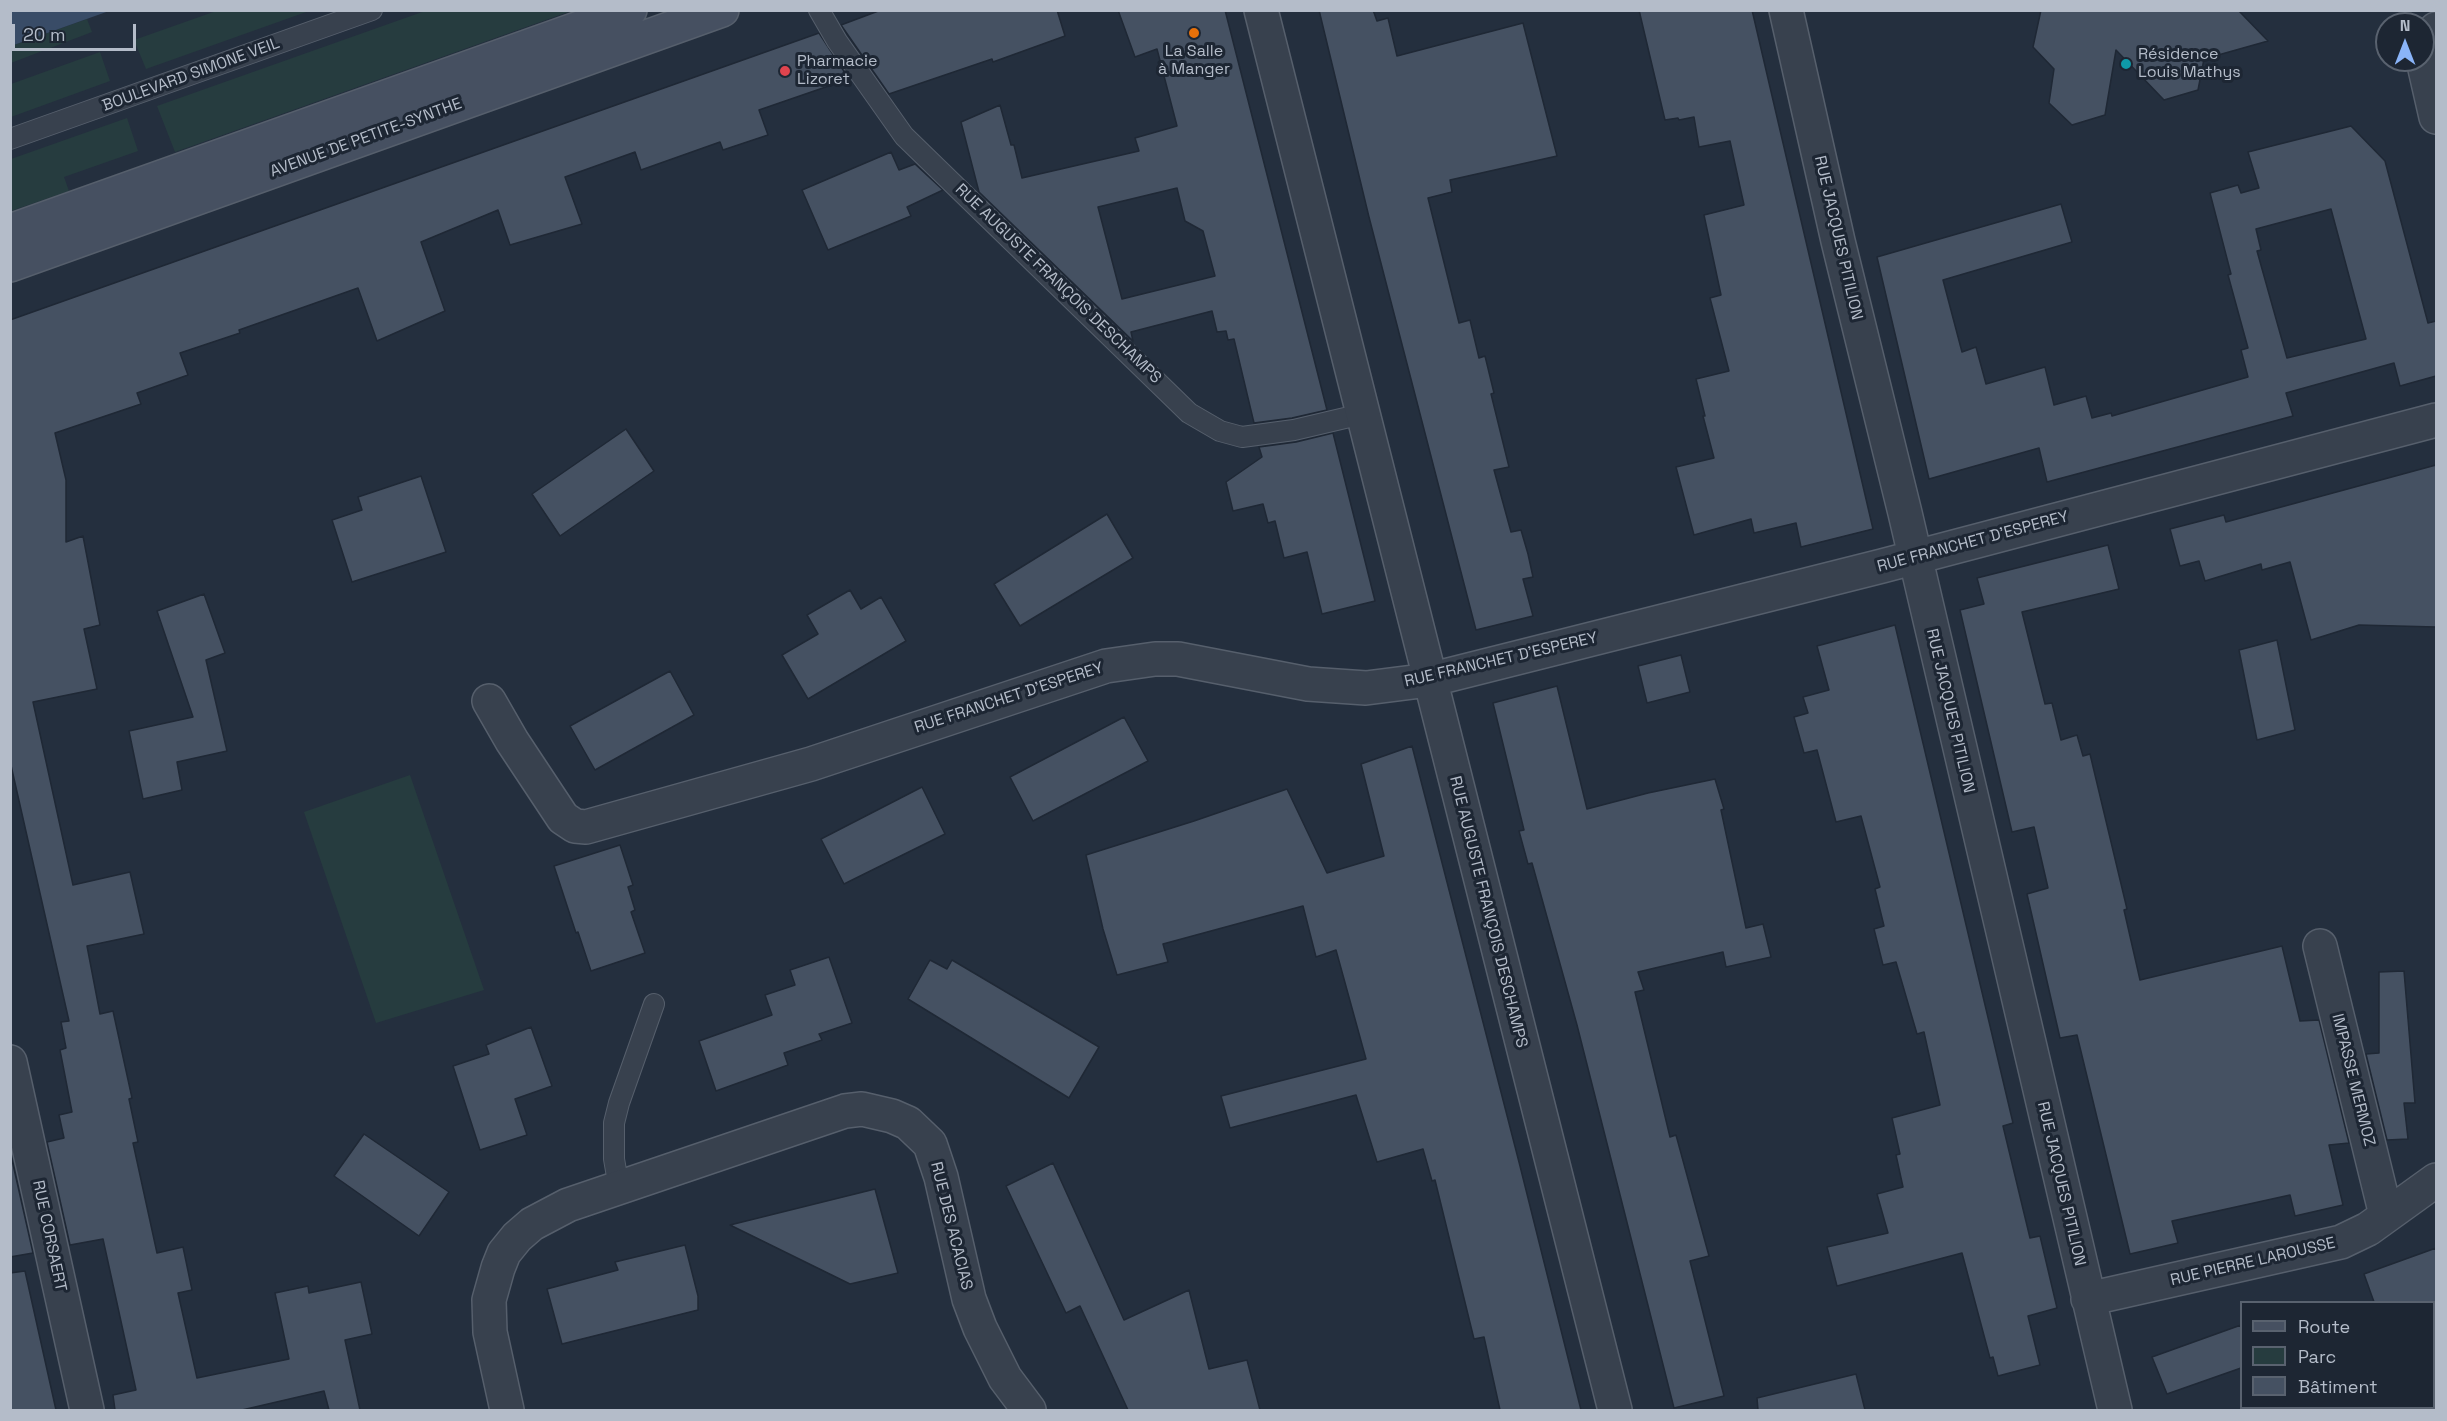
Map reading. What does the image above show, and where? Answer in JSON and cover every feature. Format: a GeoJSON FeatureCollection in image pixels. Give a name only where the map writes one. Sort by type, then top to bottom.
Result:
{"type":"FeatureCollection","features":[{"type":"Feature","properties":{"kind":"main road","name":"AVENUE DE PETITE-SYNTHE"},"geometry":{"type":"LineString","coordinates":[[10,231],[630,10]]}},
{"type":"Feature","properties":{"kind":"main road","name":"AVENUE DE PETITE-SYNTHE"},"geometry":{"type":"LineString","coordinates":[[10,265],[722,10]]}},
{"type":"Feature","properties":{"kind":"street","name":"RUE AUGUSTE FRANÇOIS DESCHAMPS"},"geometry":{"type":"LineString","coordinates":[[1261,10],[1615,1410]]}},
{"type":"Feature","properties":{"kind":"street","name":"RUE JACQUES PITILION"},"geometry":{"type":"LineString","coordinates":[[1786,10],[2115,1410]]}},
{"type":"Feature","properties":{"kind":"street"},"geometry":{"type":"LineString","coordinates":[[2430,72],[2436,117]]}},
{"type":"Feature","properties":{"kind":"street","name":"RUE FRANCHET D'ESPEREY"},"geometry":{"type":"LineString","coordinates":[[489,701],[512,741],[563,818],[575,826],[586,827],[790,771],[1081,673],[1117,664],[1155,659],[1178,659],[1308,684],[1339,687],[1366,688],[1429,680],[1914,558],[2436,420]]}},
{"type":"Feature","properties":{"kind":"street","name":"IMPASSE MERMOZ"},"geometry":{"type":"LineString","coordinates":[[2320,946],[2386,1215]]}},
{"type":"Feature","properties":{"kind":"street","name":"RUE CORSAERT"},"geometry":{"type":"LineString","coordinates":[[10,1062],[87,1410]]}},
{"type":"Feature","properties":{"kind":"street","name":"RUE DES ACACIAS"},"geometry":{"type":"LineString","coordinates":[[507,1410],[490,1332],[489,1300],[492,1284],[504,1253],[517,1237],[550,1213],[845,1111],[876,1111],[908,1124],[930,1144],[936,1160],[969,1299],[980,1328],[1005,1378],[1029,1410]]}},
{"type":"Feature","properties":{"kind":"street","name":"RUE PIERRE LAROUSSE"},"geometry":{"type":"LineString","coordinates":[[2088,1299],[2341,1242],[2368,1229],[2436,1180]]}},
{"type":"Feature","properties":{"kind":"lane","name":"BOULEVARD SIMONE VEIL"},"geometry":{"type":"LineString","coordinates":[[10,139],[372,10]]}},
{"type":"Feature","properties":{"kind":"lane","name":"RUE AUGUSTE FRANÇOIS DESCHAMPS"},"geometry":{"type":"LineString","coordinates":[[819,10],[837,41],[904,136],[1189,413],[1220,431],[1242,437],[1294,430],[1362,414]]}},
{"type":"Feature","properties":{"kind":"lane"},"geometry":{"type":"LineString","coordinates":[[619,1188],[614,1159],[614,1124],[619,1102],[654,1004]]}},
{"type":"Feature","properties":{"kind":"green space"},"geometry":{"type":"Polygon","coordinates":[[[219,10],[309,11],[146,69],[134,40],[219,10]]]}},
{"type":"Feature","properties":{"kind":"green space"},"geometry":{"type":"Polygon","coordinates":[[[425,11],[571,11],[175,152],[157,106],[425,11]]]}},
{"type":"Feature","properties":{"kind":"green space"},"geometry":{"type":"Polygon","coordinates":[[[87,19],[92,32],[11,63],[11,46],[87,19]]]}},
{"type":"Feature","properties":{"kind":"green space"},"geometry":{"type":"Polygon","coordinates":[[[100,52],[110,81],[11,117],[11,84],[100,52]]]}},
{"type":"Feature","properties":{"kind":"green space"},"geometry":{"type":"Polygon","coordinates":[[[127,118],[138,151],[64,177],[69,191],[11,211],[11,159],[127,118]]]}},
{"type":"Feature","properties":{"kind":"green space"},"geometry":{"type":"Polygon","coordinates":[[[410,775],[484,990],[376,1023],[304,812],[410,775]]]}},
{"type":"Feature","properties":{"kind":"water"},"geometry":{"type":"Polygon","coordinates":[[[11,10],[109,10],[109,11],[11,46],[11,10]]]}},
{"type":"Feature","properties":{"kind":"building"},"geometry":{"type":"Polygon","coordinates":[[[881,10],[1057,10],[1065,36],[993,62],[992,59],[889,94],[841,25],[881,10]]]}},
{"type":"Feature","properties":{"kind":"building"},"geometry":{"type":"Polygon","coordinates":[[[1118,10],[1225,10],[1327,410],[1254,423],[1234,339],[1228,340],[1226,331],[1217,332],[1212,311],[1131,332],[1133,341],[979,192],[961,122],[1000,105],[1011,145],[1014,145],[1022,178],[1139,151],[1135,138],[1177,126],[1157,49],[1135,57],[1118,10]],[[1177,188],[1098,207],[1122,299],[1215,276],[1203,231],[1185,221],[1177,188]]]}},
{"type":"Feature","properties":{"kind":"building"},"geometry":{"type":"Polygon","coordinates":[[[1319,10],[1373,10],[1377,21],[1388,18],[1397,56],[1523,23],[1557,156],[1450,180],[1452,192],[1428,198],[1459,323],[1470,320],[1479,358],[1485,356],[1494,393],[1491,394],[1509,467],[1494,470],[1511,532],[1521,530],[1528,554],[1533,577],[1523,579],[1533,616],[1476,630],[1369,217],[1319,10]]]}},
{"type":"Feature","properties":{"kind":"building"},"geometry":{"type":"Polygon","coordinates":[[[1639,10],[1752,10],[1873,529],[1801,547],[1796,523],[1754,533],[1751,519],[1694,535],[1676,467],[1714,458],[1696,379],[1729,371],[1710,298],[1721,295],[1704,215],[1744,205],[1730,141],[1699,147],[1694,117],[1665,120],[1639,10]]]}},
{"type":"Feature","properties":{"kind":"building","name":"Résidence Louis Mathys"},"geometry":{"type":"Polygon","coordinates":[[[2041,10],[2238,10],[2268,41],[2204,59],[2198,90],[2164,100],[2116,50],[2105,115],[2072,125],[2049,103],[2054,69],[2033,47],[2041,10]]]}},
{"type":"Feature","properties":{"kind":"building"},"geometry":{"type":"Polygon","coordinates":[[[819,33],[849,79],[759,110],[768,135],[723,150],[720,142],[641,170],[635,152],[565,177],[582,224],[510,245],[498,210],[421,242],[445,311],[377,341],[358,288],[180,353],[188,375],[137,393],[141,404],[55,433],[66,480],[66,542],[83,536],[100,625],[84,629],[97,689],[33,702],[73,885],[130,872],[144,934],[87,946],[100,1014],[113,1011],[132,1098],[129,1099],[138,1142],[133,1143],[157,1253],[183,1247],[192,1290],[178,1293],[197,1378],[289,1359],[275,1293],[308,1286],[309,1293],[361,1282],[372,1334],[345,1340],[360,1410],[329,1410],[324,1391],[242,1410],[115,1410],[113,1395],[136,1390],[103,1239],[70,1245],[47,1142],[64,1138],[59,1115],[72,1112],[60,1050],[66,1048],[61,1022],[69,1021],[10,761],[10,320],[819,33]]]}},
{"type":"Feature","properties":{"kind":"building"},"geometry":{"type":"Polygon","coordinates":[[[2351,126],[2385,161],[2428,323],[2436,321],[2436,376],[2400,386],[2394,363],[2286,393],[2293,416],[2047,482],[2039,448],[1929,479],[1877,257],[2061,204],[2072,242],[1943,280],[1962,352],[1976,347],[1986,384],[2045,367],[2054,405],[2086,396],[2092,418],[2111,413],[2112,416],[2248,377],[2241,350],[2248,348],[2228,275],[2231,274],[2210,193],[2238,185],[2241,193],[2259,188],[2248,152],[2351,126]],[[2331,209],[2256,229],[2261,250],[2257,251],[2287,358],[2366,339],[2331,209]]]}},
{"type":"Feature","properties":{"kind":"building"},"geometry":{"type":"Polygon","coordinates":[[[891,152],[899,170],[915,164],[943,190],[907,207],[911,216],[828,250],[802,190],[891,152]]]}},
{"type":"Feature","properties":{"kind":"building"},"geometry":{"type":"Polygon","coordinates":[[[626,429],[654,471],[560,536],[532,494],[626,429]]]}},
{"type":"Feature","properties":{"kind":"building"},"geometry":{"type":"Polygon","coordinates":[[[1333,433],[1375,601],[1322,614],[1307,552],[1284,558],[1275,521],[1268,523],[1263,504],[1233,511],[1226,482],[1262,457],[1259,447],[1296,442],[1333,433]]]}},
{"type":"Feature","properties":{"kind":"building"},"geometry":{"type":"Polygon","coordinates":[[[2436,465],[2436,627],[2359,625],[2311,640],[2290,562],[2262,570],[2261,564],[2205,581],[2199,561],[2180,566],[2170,529],[2224,515],[2226,522],[2436,465]]]}},
{"type":"Feature","properties":{"kind":"building"},"geometry":{"type":"Polygon","coordinates":[[[421,476],[446,552],[352,582],[332,520],[362,510],[358,497],[421,476]]]}},
{"type":"Feature","properties":{"kind":"building"},"geometry":{"type":"Polygon","coordinates":[[[1107,514],[1133,558],[1020,626],[994,584],[1107,514]]]}},
{"type":"Feature","properties":{"kind":"building"},"geometry":{"type":"Polygon","coordinates":[[[2108,545],[2119,589],[2022,612],[2045,704],[2052,703],[2061,740],[2077,735],[2083,756],[2090,754],[2127,909],[2124,910],[2140,980],[2282,946],[2300,1021],[2319,1020],[2349,1143],[2329,1145],[2343,1205],[2295,1216],[2290,1195],[2172,1221],[2178,1243],[2130,1254],[2077,1035],[2060,1038],[2027,894],[2048,888],[2034,827],[2012,832],[1960,610],[1984,604],[1977,578],[2108,545]]]}},
{"type":"Feature","properties":{"kind":"building"},"geometry":{"type":"Polygon","coordinates":[[[850,590],[861,609],[881,597],[906,641],[808,699],[782,655],[818,634],[807,615],[850,590]]]}},
{"type":"Feature","properties":{"kind":"building"},"geometry":{"type":"Polygon","coordinates":[[[204,594],[225,653],[206,660],[227,751],[177,762],[182,790],[143,799],[129,731],[193,717],[157,611],[204,594]]]}},
{"type":"Feature","properties":{"kind":"building"},"geometry":{"type":"Polygon","coordinates":[[[1895,625],[2013,1123],[2003,1126],[2030,1238],[2040,1236],[2057,1308],[2028,1316],[2040,1365],[1998,1376],[1993,1357],[1990,1358],[1962,1253],[1837,1286],[1827,1247],[1888,1233],[1877,1194],[1903,1187],[1896,1155],[1900,1154],[1892,1118],[1940,1105],[1924,1032],[1917,1034],[1896,962],[1883,965],[1874,929],[1884,926],[1875,889],[1880,887],[1861,816],[1836,822],[1817,750],[1804,753],[1794,717],[1808,713],[1803,697],[1829,690],[1817,646],[1895,625]]]}},
{"type":"Feature","properties":{"kind":"building"},"geometry":{"type":"Polygon","coordinates":[[[2277,640],[2295,730],[2257,740],[2239,650],[2277,640]]]}},
{"type":"Feature","properties":{"kind":"building"},"geometry":{"type":"Polygon","coordinates":[[[1681,655],[1690,692],[1647,703],[1638,666],[1681,655]]]}},
{"type":"Feature","properties":{"kind":"building"},"geometry":{"type":"Polygon","coordinates":[[[670,671],[694,715],[595,770],[570,726],[670,671]]]}},
{"type":"Feature","properties":{"kind":"building"},"geometry":{"type":"Polygon","coordinates":[[[1557,686],[1587,809],[1715,779],[1724,809],[1721,810],[1746,928],[1763,924],[1771,957],[1726,967],[1723,952],[1638,972],[1644,990],[1635,992],[1670,1137],[1676,1135],[1709,1256],[1690,1261],[1724,1396],[1674,1408],[1577,1025],[1532,863],[1528,864],[1519,831],[1524,830],[1493,703],[1557,686]]]}},
{"type":"Feature","properties":{"kind":"building"},"geometry":{"type":"Polygon","coordinates":[[[1124,717],[1148,761],[1033,821],[1010,777],[1124,717]]]}},
{"type":"Feature","properties":{"kind":"building"},"geometry":{"type":"Polygon","coordinates":[[[1412,746],[1581,1410],[1500,1410],[1484,1337],[1474,1339],[1435,1180],[1432,1181],[1423,1149],[1377,1162],[1356,1095],[1230,1128],[1221,1096],[1366,1059],[1336,950],[1316,957],[1303,906],[1163,944],[1168,962],[1117,975],[1103,929],[1086,855],[1287,789],[1327,873],[1384,856],[1361,764],[1412,746]]]}},
{"type":"Feature","properties":{"kind":"building"},"geometry":{"type":"Polygon","coordinates":[[[922,787],[945,834],[844,884],[821,839],[922,787]]]}},
{"type":"Feature","properties":{"kind":"building"},"geometry":{"type":"Polygon","coordinates":[[[620,845],[633,885],[628,887],[635,910],[631,912],[645,953],[591,971],[554,866],[620,845]]]}},
{"type":"Feature","properties":{"kind":"building"},"geometry":{"type":"Polygon","coordinates":[[[829,957],[852,1023],[819,1034],[822,1040],[784,1053],[788,1065],[716,1091],[699,1041],[772,1015],[765,995],[795,985],[790,970],[829,957]]]}},
{"type":"Feature","properties":{"kind":"building"},"geometry":{"type":"Polygon","coordinates":[[[930,960],[947,969],[952,960],[1099,1047],[1069,1098],[908,999],[930,960]]]}},
{"type":"Feature","properties":{"kind":"building"},"geometry":{"type":"Polygon","coordinates":[[[2404,971],[2415,1103],[2404,1103],[2408,1139],[2387,1140],[2366,1054],[2379,1053],[2379,972],[2404,971]]]}},
{"type":"Feature","properties":{"kind":"building"},"geometry":{"type":"Polygon","coordinates":[[[531,1027],[552,1086],[515,1099],[527,1135],[480,1150],[453,1066],[489,1054],[486,1045],[531,1027]]]}},
{"type":"Feature","properties":{"kind":"building"},"geometry":{"type":"Polygon","coordinates":[[[364,1134],[449,1192],[419,1236],[334,1176],[364,1134]]]}},
{"type":"Feature","properties":{"kind":"building"},"geometry":{"type":"Polygon","coordinates":[[[10,1151],[33,1253],[10,1257],[10,1151]]]}},
{"type":"Feature","properties":{"kind":"building"},"geometry":{"type":"Polygon","coordinates":[[[1053,1163],[1124,1320],[1189,1290],[1209,1369],[1247,1360],[1260,1410],[1128,1410],[1080,1306],[1066,1313],[1006,1186],[1053,1163]]]}},
{"type":"Feature","properties":{"kind":"building"},"geometry":{"type":"Polygon","coordinates":[[[875,1189],[898,1273],[850,1284],[730,1225],[875,1189]]]}},
{"type":"Feature","properties":{"kind":"building"},"geometry":{"type":"Polygon","coordinates":[[[685,1245],[698,1296],[698,1310],[562,1344],[547,1289],[618,1270],[615,1262],[685,1245]]]}},
{"type":"Feature","properties":{"kind":"building"},"geometry":{"type":"Polygon","coordinates":[[[2436,1248],[2436,1302],[2374,1301],[2364,1274],[2436,1248]]]}},
{"type":"Feature","properties":{"kind":"building"},"geometry":{"type":"Polygon","coordinates":[[[25,1271],[56,1410],[10,1410],[10,1273],[25,1271]]]}},
{"type":"Feature","properties":{"kind":"building"},"geometry":{"type":"Polygon","coordinates":[[[2240,1325],[2240,1368],[2167,1394],[2152,1357],[2240,1325]]]}},
{"type":"Feature","properties":{"kind":"building"},"geometry":{"type":"Polygon","coordinates":[[[1856,1374],[1865,1410],[1758,1410],[1757,1398],[1856,1374]]]}},
{"type":"Feature","properties":{"kind":"place","name":"La Salle à Manger"},"geometry":{"type":"Point","coordinates":[1194,33]}},
{"type":"Feature","properties":{"kind":"place","name":"Résidence Louis Mathys"},"geometry":{"type":"Point","coordinates":[2126,64]}},
{"type":"Feature","properties":{"kind":"place","name":"Pharmacie Lizoret"},"geometry":{"type":"Point","coordinates":[785,71]}}]}
